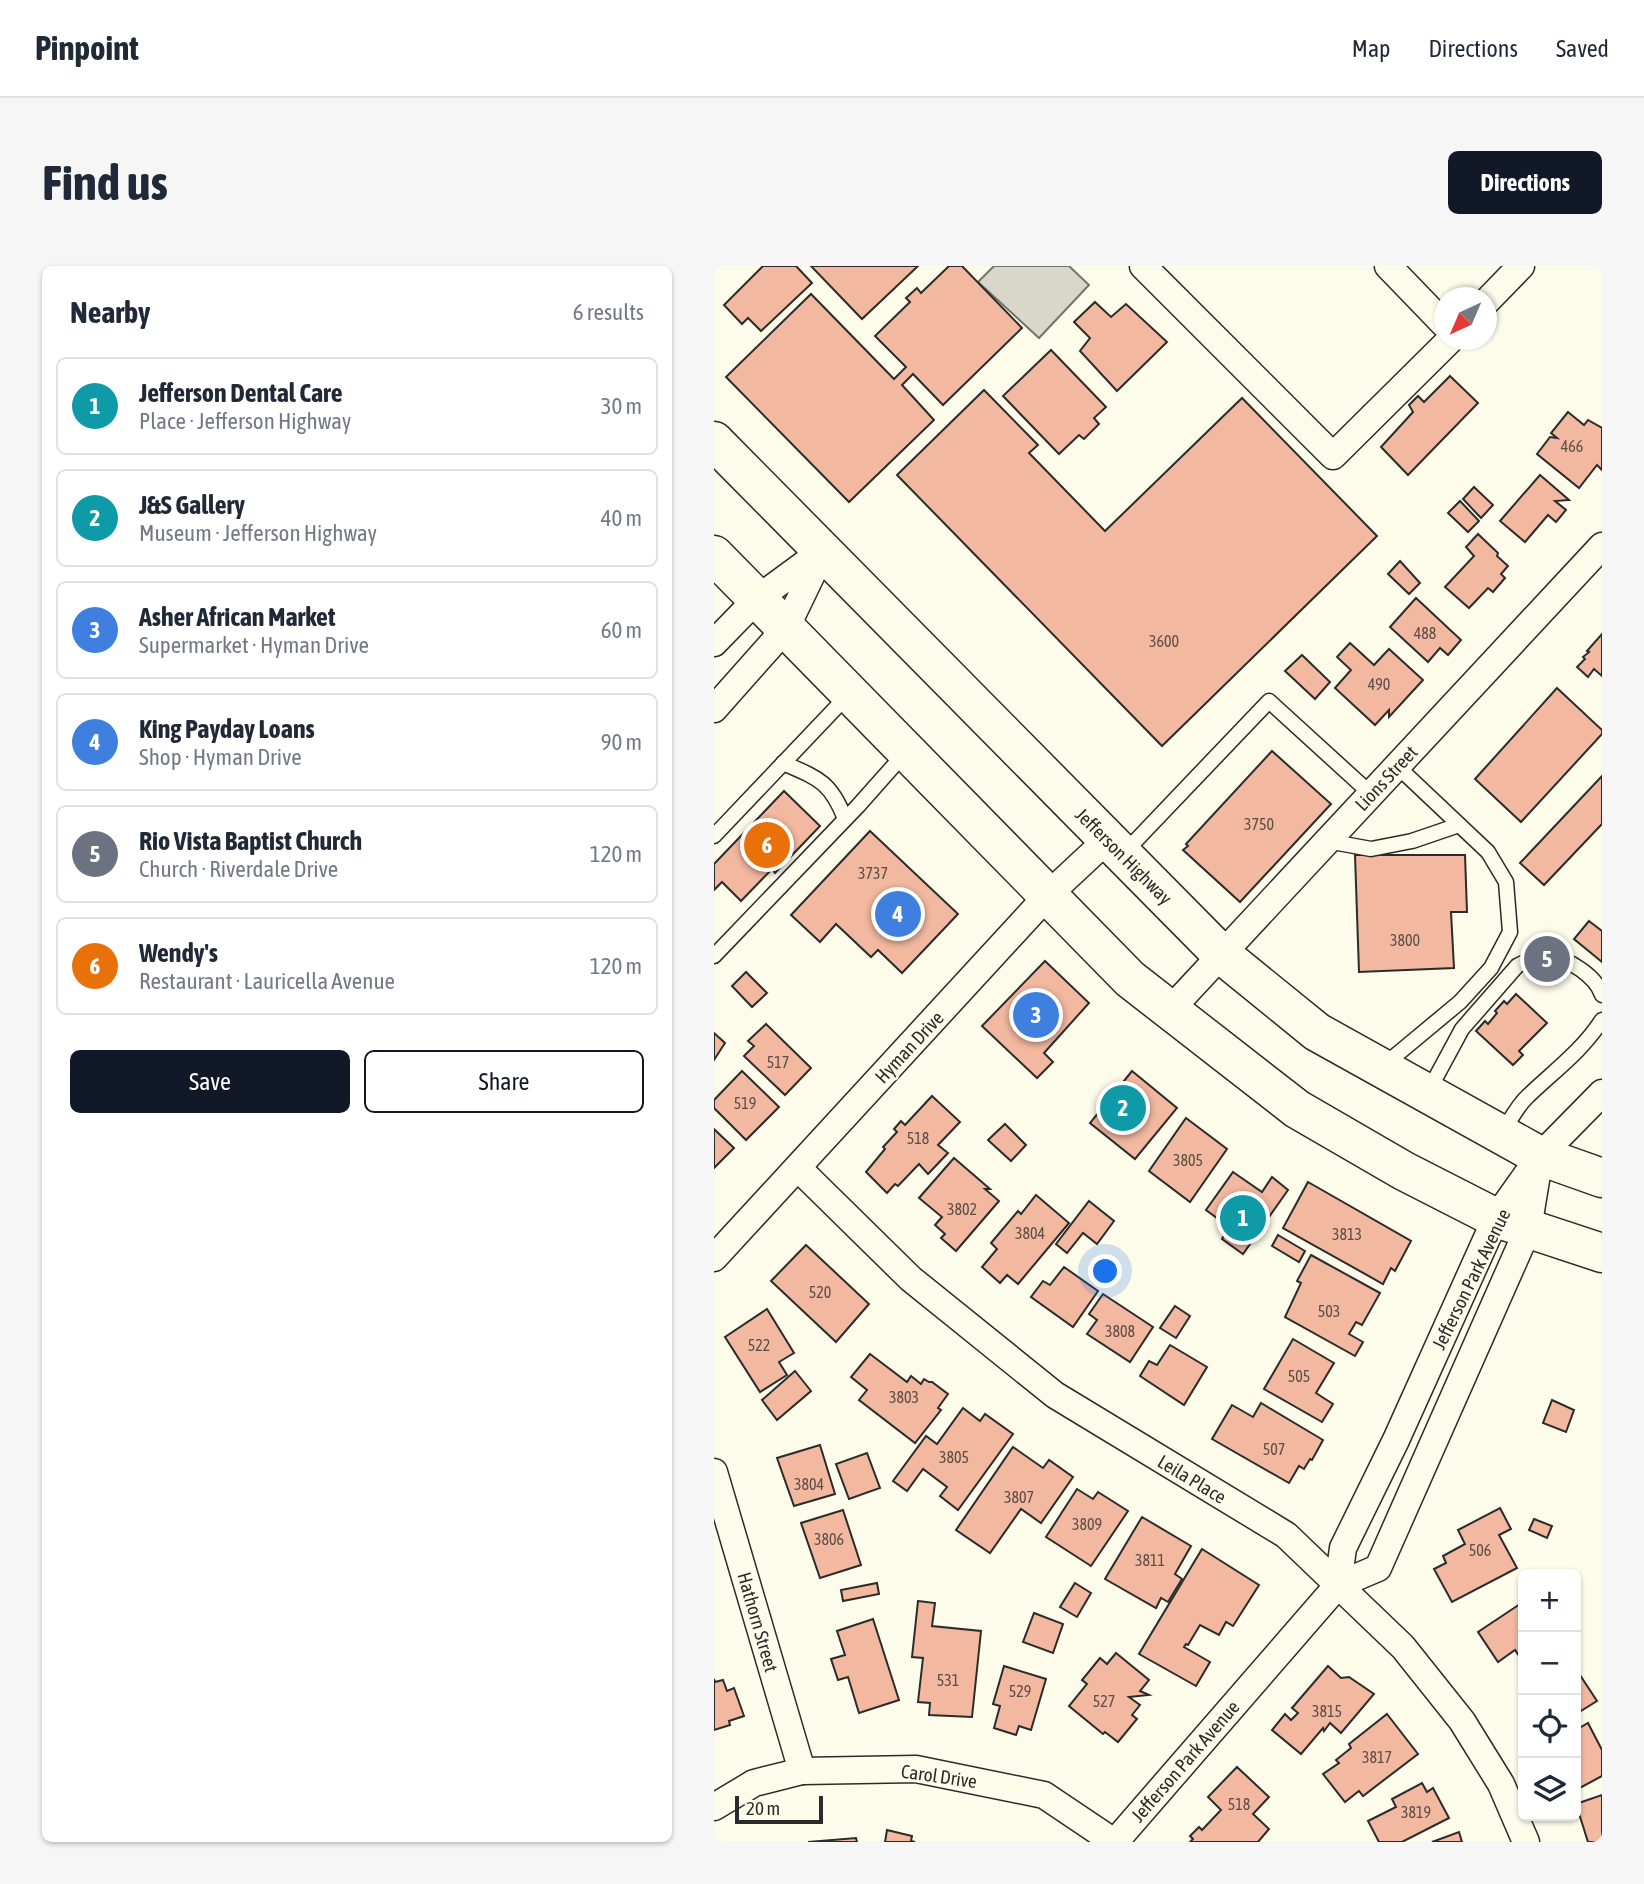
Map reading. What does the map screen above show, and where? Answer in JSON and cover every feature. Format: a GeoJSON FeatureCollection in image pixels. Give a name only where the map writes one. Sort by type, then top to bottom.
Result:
{"type":"FeatureCollection","features":[{"type":"Feature","properties":{"kind":"main road","name":"Jefferson Highway"},"geometry":{"type":"LineString","coordinates":[[714,441],[1221,954],[1317,1032],[1540,1156],[1602,1178]]}},
{"type":"Feature","properties":{"kind":"main road"},"geometry":{"type":"LineString","coordinates":[[714,555],[1130,979],[1297,1110],[1404,1171],[1512,1223],[1602,1253]]}},
{"type":"Feature","properties":{"kind":"street"},"geometry":{"type":"LineString","coordinates":[[1143,266],[1333,456],[1440,350]]}},
{"type":"Feature","properties":{"kind":"street"},"geometry":{"type":"LineString","coordinates":[[1388,266],[1434,314]]}},
{"type":"Feature","properties":{"kind":"street"},"geometry":{"type":"LineString","coordinates":[[1497,291],[1521,266]]}},
{"type":"Feature","properties":{"kind":"street","name":"Lions Street"},"geometry":{"type":"LineString","coordinates":[[1170,1010],[1602,547]]}},
{"type":"Feature","properties":{"kind":"street"},"geometry":{"type":"LineString","coordinates":[[714,643],[757,599],[823,551]]}},
{"type":"Feature","properties":{"kind":"street"},"geometry":{"type":"LineString","coordinates":[[714,709],[786,628],[823,551]]}},
{"type":"Feature","properties":{"kind":"street","name":"Hyman Drive"},"geometry":{"type":"LineString","coordinates":[[714,1258],[1048,895],[1115,846]]}},
{"type":"Feature","properties":{"kind":"street"},"geometry":{"type":"LineString","coordinates":[[1540,1156],[1602,1093]]}},
{"type":"Feature","properties":{"kind":"street","name":"Jefferson Park Avenue"},"geometry":{"type":"LineString","coordinates":[[1115,1842],[1338,1585],[1378,1568],[1540,1156]]}},
{"type":"Feature","properties":{"kind":"street","name":"Leila Place"},"geometry":{"type":"LineString","coordinates":[[798,1168],[911,1279],[1055,1395],[1286,1535],[1403,1647],[1462,1721],[1501,1783],[1526,1842]]}},
{"type":"Feature","properties":{"kind":"street","name":"Jefferson Park Avenue"},"geometry":{"type":"LineString","coordinates":[[1338,1585],[1343,1548],[1396,1440],[1512,1223]]}},
{"type":"Feature","properties":{"kind":"street","name":"Hathorn Street"},"geometry":{"type":"LineString","coordinates":[[714,1472],[802,1771]]}},
{"type":"Feature","properties":{"kind":"street","name":"Carol Drive"},"geometry":{"type":"LineString","coordinates":[[714,1807],[754,1783],[802,1771],[916,1769],[1044,1796],[1115,1842]]}},
{"type":"Feature","properties":{"kind":"lane"},"geometry":{"type":"LineString","coordinates":[[714,836],[850,693]]}},
{"type":"Feature","properties":{"kind":"lane"},"geometry":{"type":"LineString","coordinates":[[1115,846],[1269,701],[1371,794]]}},
{"type":"Feature","properties":{"kind":"lane"},"geometry":{"type":"LineString","coordinates":[[714,956],[906,751]]}},
{"type":"Feature","properties":{"kind":"lane"},"geometry":{"type":"LineString","coordinates":[[783,763],[824,783],[837,798],[845,819]]}},
{"type":"Feature","properties":{"kind":"lane"},"geometry":{"type":"LineString","coordinates":[[1381,1068],[1460,1002],[1491,968],[1510,932],[1506,881],[1488,852],[1397,766]]}},
{"type":"Feature","properties":{"kind":"lane"},"geometry":{"type":"LineString","coordinates":[[1327,841],[1371,849],[1412,841],[1459,825]]}},
{"type":"Feature","properties":{"kind":"lane"},"geometry":{"type":"LineString","coordinates":[[1427,1093],[1462,1029],[1517,966],[1528,960],[1549,957],[1567,962],[1588,976],[1602,995]]}},
{"type":"Feature","properties":{"kind":"lane"},"geometry":{"type":"LineString","coordinates":[[1502,1135],[1525,1098],[1557,1072],[1594,1033],[1602,1020]]}},
{"type":"Feature","properties":{"kind":"shaded area"},"geometry":{"type":"Polygon","coordinates":[[[994,266],[1069,266],[1089,285],[1039,338],[978,282],[994,266]]]}},
{"type":"Feature","properties":{"kind":"building"},"geometry":{"type":"Polygon","coordinates":[[[763,266],[796,266],[812,283],[761,331],[748,318],[742,324],[724,305],[763,266]]]}},
{"type":"Feature","properties":{"kind":"building"},"geometry":{"type":"Polygon","coordinates":[[[811,266],[918,266],[862,319],[811,266]]]}},
{"type":"Feature","properties":{"kind":"building"},"geometry":{"type":"Polygon","coordinates":[[[949,266],[962,266],[1022,328],[943,405],[913,374],[902,385],[934,420],[849,502],[726,377],[811,294],[894,379],[906,367],[875,336],[910,302],[906,298],[917,288],[921,293],[949,266]]]}},
{"type":"Feature","properties":{"kind":"building"},"geometry":{"type":"Polygon","coordinates":[[[1095,302],[1111,317],[1126,304],[1167,342],[1117,391],[1080,351],[1090,338],[1074,322],[1095,302]]]}},
{"type":"Feature","properties":{"kind":"building"},"geometry":{"type":"Polygon","coordinates":[[[1051,350],[1106,407],[1094,418],[1099,424],[1084,439],[1079,435],[1059,454],[1003,396],[1051,350]]]}},
{"type":"Feature","properties":{"kind":"building"},"geometry":{"type":"Polygon","coordinates":[[[1450,376],[1478,403],[1408,475],[1381,447],[1413,412],[1409,405],[1418,396],[1424,402],[1450,376]]]}},
{"type":"Feature","properties":{"kind":"building"},"geometry":{"type":"Polygon","coordinates":[[[984,390],[1038,445],[1029,453],[1105,531],[1242,398],[1377,536],[1162,746],[897,475],[984,390]]]}},
{"type":"Feature","properties":{"kind":"building"},"geometry":{"type":"Polygon","coordinates":[[[1568,412],[1584,425],[1588,420],[1602,428],[1602,470],[1597,465],[1579,488],[1537,454],[1550,437],[1557,438],[1551,433],[1568,412]]]}},
{"type":"Feature","properties":{"kind":"building"},"geometry":{"type":"Polygon","coordinates":[[[1540,475],[1569,500],[1555,501],[1566,510],[1556,522],[1548,515],[1525,542],[1500,521],[1540,475]]]}},
{"type":"Feature","properties":{"kind":"building"},"geometry":{"type":"Polygon","coordinates":[[[1474,487],[1493,505],[1481,518],[1463,499],[1474,487]]]}},
{"type":"Feature","properties":{"kind":"building"},"geometry":{"type":"Polygon","coordinates":[[[1460,501],[1479,521],[1468,532],[1448,513],[1460,501]]]}},
{"type":"Feature","properties":{"kind":"building"},"geometry":{"type":"Polygon","coordinates":[[[1478,534],[1508,566],[1501,574],[1505,578],[1493,592],[1488,588],[1469,608],[1445,587],[1474,556],[1466,547],[1478,534]]]}},
{"type":"Feature","properties":{"kind":"building"},"geometry":{"type":"Polygon","coordinates":[[[1400,561],[1420,583],[1409,594],[1388,574],[1400,561]]]}},
{"type":"Feature","properties":{"kind":"building"},"geometry":{"type":"Polygon","coordinates":[[[1416,598],[1461,640],[1448,655],[1440,648],[1428,662],[1390,627],[1416,598]]]}},
{"type":"Feature","properties":{"kind":"building"},"geometry":{"type":"Polygon","coordinates":[[[1602,634],[1602,676],[1594,669],[1588,677],[1577,667],[1602,634]]]}},
{"type":"Feature","properties":{"kind":"building"},"geometry":{"type":"Polygon","coordinates":[[[1350,643],[1374,665],[1389,649],[1423,680],[1389,717],[1389,710],[1375,725],[1335,688],[1351,670],[1337,657],[1350,643]]]}},
{"type":"Feature","properties":{"kind":"building"},"geometry":{"type":"Polygon","coordinates":[[[1302,655],[1330,682],[1315,699],[1285,671],[1302,655]]]}},
{"type":"Feature","properties":{"kind":"building"},"geometry":{"type":"Polygon","coordinates":[[[1557,688],[1602,730],[1602,734],[1521,822],[1475,779],[1557,688]]]}},
{"type":"Feature","properties":{"kind":"building"},"geometry":{"type":"Polygon","coordinates":[[[1272,751],[1331,804],[1240,902],[1183,850],[1272,751]]]}},
{"type":"Feature","properties":{"kind":"building"},"geometry":{"type":"Polygon","coordinates":[[[1602,776],[1602,824],[1544,885],[1520,863],[1602,776]]]}},
{"type":"Feature","properties":{"kind":"building"},"geometry":{"type":"Polygon","coordinates":[[[784,791],[820,826],[775,873],[772,869],[741,901],[722,882],[714,890],[714,864],[784,791]]]}},
{"type":"Feature","properties":{"kind":"building"},"geometry":{"type":"Polygon","coordinates":[[[870,831],[958,914],[902,973],[878,950],[871,957],[836,924],[820,942],[791,915],[870,831]]]}},
{"type":"Feature","properties":{"kind":"building"},"geometry":{"type":"Polygon","coordinates":[[[1355,855],[1465,855],[1467,912],[1451,912],[1454,968],[1359,972],[1355,855]]]}},
{"type":"Feature","properties":{"kind":"building"},"geometry":{"type":"Polygon","coordinates":[[[1589,921],[1602,931],[1602,962],[1574,939],[1589,921]]]}},
{"type":"Feature","properties":{"kind":"building"},"geometry":{"type":"Polygon","coordinates":[[[1045,961],[1089,1003],[1044,1053],[1053,1062],[1037,1078],[982,1026],[1045,961]]]}},
{"type":"Feature","properties":{"kind":"building"},"geometry":{"type":"Polygon","coordinates":[[[746,972],[767,993],[752,1007],[732,986],[746,972]]]}},
{"type":"Feature","properties":{"kind":"building"},"geometry":{"type":"Polygon","coordinates":[[[1516,994],[1547,1023],[1519,1051],[1523,1055],[1513,1065],[1476,1031],[1485,1021],[1488,1024],[1504,1001],[1507,1004],[1516,994]]]}},
{"type":"Feature","properties":{"kind":"building"},"geometry":{"type":"Polygon","coordinates":[[[766,1024],[811,1068],[785,1095],[744,1056],[754,1046],[748,1041],[766,1024]]]}},
{"type":"Feature","properties":{"kind":"building"},"geometry":{"type":"Polygon","coordinates":[[[714,1033],[725,1043],[714,1060],[714,1033]]]}},
{"type":"Feature","properties":{"kind":"building"},"geometry":{"type":"Polygon","coordinates":[[[742,1071],[779,1107],[746,1140],[714,1108],[714,1100],[742,1071]]]}},
{"type":"Feature","properties":{"kind":"building"},"geometry":{"type":"Polygon","coordinates":[[[1132,1071],[1177,1108],[1135,1159],[1090,1123],[1132,1071]]]}},
{"type":"Feature","properties":{"kind":"building"},"geometry":{"type":"Polygon","coordinates":[[[932,1096],[960,1122],[938,1145],[948,1153],[928,1174],[919,1164],[898,1186],[895,1184],[887,1193],[866,1172],[897,1132],[894,1129],[901,1121],[905,1125],[932,1096]]]}},
{"type":"Feature","properties":{"kind":"building"},"geometry":{"type":"Polygon","coordinates":[[[1186,1118],[1227,1149],[1190,1202],[1149,1171],[1186,1118]]]}},
{"type":"Feature","properties":{"kind":"building"},"geometry":{"type":"Polygon","coordinates":[[[1005,1124],[1026,1145],[1011,1161],[988,1140],[1005,1124]]]}},
{"type":"Feature","properties":{"kind":"building"},"geometry":{"type":"Polygon","coordinates":[[[714,1129],[734,1148],[714,1168],[714,1129]]]}},
{"type":"Feature","properties":{"kind":"building"},"geometry":{"type":"Polygon","coordinates":[[[954,1158],[990,1189],[985,1189],[999,1201],[956,1251],[941,1238],[945,1234],[935,1225],[942,1217],[919,1198],[954,1158]]]}},
{"type":"Feature","properties":{"kind":"building"},"geometry":{"type":"Polygon","coordinates":[[[1233,1172],[1262,1192],[1272,1177],[1288,1190],[1243,1254],[1222,1239],[1229,1227],[1206,1210],[1233,1172]]]}},
{"type":"Feature","properties":{"kind":"building"},"geometry":{"type":"Polygon","coordinates":[[[1308,1182],[1411,1241],[1395,1271],[1391,1268],[1383,1284],[1283,1228],[1308,1182]]]}},
{"type":"Feature","properties":{"kind":"building"},"geometry":{"type":"Polygon","coordinates":[[[1036,1195],[1069,1223],[1018,1284],[1007,1275],[1000,1283],[982,1267],[997,1249],[991,1243],[1018,1211],[1021,1214],[1036,1195]]]}},
{"type":"Feature","properties":{"kind":"building"},"geometry":{"type":"Polygon","coordinates":[[[1089,1201],[1114,1221],[1097,1244],[1083,1233],[1067,1253],[1056,1244],[1089,1201]]]}},
{"type":"Feature","properties":{"kind":"building"},"geometry":{"type":"Polygon","coordinates":[[[1278,1235],[1305,1251],[1299,1262],[1272,1246],[1278,1235]]]}},
{"type":"Feature","properties":{"kind":"building"},"geometry":{"type":"Polygon","coordinates":[[[806,1245],[869,1304],[836,1342],[771,1281],[806,1245]]]}},
{"type":"Feature","properties":{"kind":"building"},"geometry":{"type":"Polygon","coordinates":[[[1311,1255],[1380,1293],[1362,1325],[1356,1322],[1349,1334],[1363,1342],[1355,1356],[1285,1317],[1301,1283],[1297,1281],[1311,1255]]]}},
{"type":"Feature","properties":{"kind":"building"},"geometry":{"type":"Polygon","coordinates":[[[1064,1267],[1098,1291],[1073,1327],[1031,1297],[1043,1281],[1050,1285],[1064,1267]]]}},
{"type":"Feature","properties":{"kind":"building"},"geometry":{"type":"Polygon","coordinates":[[[1103,1294],[1153,1327],[1130,1362],[1087,1334],[1097,1320],[1089,1314],[1103,1294]]]}},
{"type":"Feature","properties":{"kind":"building"},"geometry":{"type":"Polygon","coordinates":[[[1175,1306],[1190,1316],[1176,1338],[1160,1328],[1175,1306]]]}},
{"type":"Feature","properties":{"kind":"building"},"geometry":{"type":"Polygon","coordinates":[[[767,1309],[794,1353],[779,1362],[787,1375],[760,1392],[725,1337],[767,1309]]]}},
{"type":"Feature","properties":{"kind":"building"},"geometry":{"type":"Polygon","coordinates":[[[1293,1339],[1334,1363],[1316,1393],[1333,1404],[1322,1422],[1264,1389],[1293,1339]]]}},
{"type":"Feature","properties":{"kind":"building"},"geometry":{"type":"Polygon","coordinates":[[[1170,1345],[1207,1367],[1184,1405],[1140,1376],[1149,1361],[1157,1365],[1170,1345]]]}},
{"type":"Feature","properties":{"kind":"building"},"geometry":{"type":"Polygon","coordinates":[[[870,1354],[907,1382],[911,1376],[921,1384],[924,1379],[948,1394],[938,1408],[941,1410],[915,1443],[859,1400],[867,1390],[851,1377],[870,1354]]]}},
{"type":"Feature","properties":{"kind":"building"},"geometry":{"type":"Polygon","coordinates":[[[795,1371],[811,1391],[777,1420],[762,1400],[795,1371]]]}},
{"type":"Feature","properties":{"kind":"building"},"geometry":{"type":"Polygon","coordinates":[[[1552,1400],[1574,1410],[1566,1432],[1543,1423],[1552,1400]]]}},
{"type":"Feature","properties":{"kind":"building"},"geometry":{"type":"Polygon","coordinates":[[[1261,1403],[1323,1440],[1312,1460],[1310,1459],[1304,1469],[1299,1466],[1289,1483],[1212,1439],[1232,1405],[1253,1417],[1261,1403]]]}},
{"type":"Feature","properties":{"kind":"building"},"geometry":{"type":"Polygon","coordinates":[[[963,1408],[980,1421],[985,1414],[1013,1434],[958,1510],[940,1496],[947,1487],[923,1469],[907,1491],[893,1481],[926,1436],[937,1444],[963,1408]]]}},
{"type":"Feature","properties":{"kind":"building"},"geometry":{"type":"Polygon","coordinates":[[[820,1445],[835,1494],[794,1506],[777,1458],[820,1445]]]}},
{"type":"Feature","properties":{"kind":"building"},"geometry":{"type":"Polygon","coordinates":[[[1013,1447],[1043,1468],[1049,1460],[1073,1477],[1041,1523],[1021,1509],[990,1553],[956,1530],[1013,1447]]]}},
{"type":"Feature","properties":{"kind":"building"},"geometry":{"type":"Polygon","coordinates":[[[867,1453],[880,1488],[849,1499],[836,1464],[867,1453]]]}},
{"type":"Feature","properties":{"kind":"building"},"geometry":{"type":"Polygon","coordinates":[[[1077,1489],[1093,1499],[1098,1492],[1128,1511],[1091,1566],[1046,1537],[1077,1489]]]}},
{"type":"Feature","properties":{"kind":"building"},"geometry":{"type":"Polygon","coordinates":[[[1500,1508],[1511,1529],[1499,1535],[1517,1568],[1452,1602],[1434,1569],[1446,1563],[1443,1556],[1465,1544],[1458,1530],[1500,1508]]]}},
{"type":"Feature","properties":{"kind":"building"},"geometry":{"type":"Polygon","coordinates":[[[843,1510],[861,1565],[820,1578],[801,1523],[843,1510]]]}},
{"type":"Feature","properties":{"kind":"building"},"geometry":{"type":"Polygon","coordinates":[[[1142,1517],[1191,1546],[1175,1574],[1182,1579],[1168,1602],[1161,1598],[1156,1608],[1105,1579],[1142,1517]]]}},
{"type":"Feature","properties":{"kind":"building"},"geometry":{"type":"Polygon","coordinates":[[[1534,1519],[1552,1526],[1547,1538],[1529,1530],[1534,1519]]]}},
{"type":"Feature","properties":{"kind":"building"},"geometry":{"type":"Polygon","coordinates":[[[1202,1549],[1259,1585],[1233,1626],[1226,1622],[1219,1635],[1200,1625],[1184,1647],[1210,1662],[1196,1686],[1139,1654],[1202,1549]]]}},
{"type":"Feature","properties":{"kind":"building"},"geometry":{"type":"Polygon","coordinates":[[[877,1583],[879,1594],[843,1601],[841,1590],[877,1583]]]}},
{"type":"Feature","properties":{"kind":"building"},"geometry":{"type":"Polygon","coordinates":[[[1075,1583],[1091,1593],[1077,1617],[1060,1607],[1075,1583]]]}},
{"type":"Feature","properties":{"kind":"building"},"geometry":{"type":"Polygon","coordinates":[[[918,1601],[935,1603],[932,1626],[981,1631],[972,1717],[929,1715],[930,1703],[918,1702],[923,1658],[912,1657],[918,1601]]]}},
{"type":"Feature","properties":{"kind":"building"},"geometry":{"type":"Polygon","coordinates":[[[1518,1605],[1518,1654],[1515,1650],[1498,1662],[1478,1632],[1518,1605]]]}},
{"type":"Feature","properties":{"kind":"building"},"geometry":{"type":"Polygon","coordinates":[[[1034,1613],[1063,1624],[1053,1653],[1023,1642],[1034,1613]]]}},
{"type":"Feature","properties":{"kind":"building"},"geometry":{"type":"Polygon","coordinates":[[[873,1619],[899,1700],[859,1713],[848,1677],[838,1680],[831,1659],[845,1655],[837,1631],[873,1619]]]}},
{"type":"Feature","properties":{"kind":"building"},"geometry":{"type":"Polygon","coordinates":[[[1116,1653],[1149,1680],[1140,1691],[1149,1695],[1129,1697],[1140,1705],[1132,1715],[1137,1719],[1118,1742],[1105,1732],[1103,1734],[1069,1706],[1087,1684],[1082,1680],[1100,1658],[1107,1664],[1116,1653]]]}},
{"type":"Feature","properties":{"kind":"building"},"geometry":{"type":"Polygon","coordinates":[[[1004,1666],[1046,1679],[1031,1730],[1019,1726],[1016,1735],[994,1728],[1000,1706],[993,1704],[1004,1666]]]}},
{"type":"Feature","properties":{"kind":"building"},"geometry":{"type":"Polygon","coordinates":[[[1328,1666],[1341,1678],[1349,1677],[1374,1694],[1341,1733],[1330,1723],[1301,1754],[1272,1730],[1285,1714],[1291,1720],[1298,1713],[1292,1708],[1328,1666]]]}},
{"type":"Feature","properties":{"kind":"building"},"geometry":{"type":"Polygon","coordinates":[[[1581,1677],[1597,1701],[1581,1711],[1581,1677]]]}},
{"type":"Feature","properties":{"kind":"building"},"geometry":{"type":"Polygon","coordinates":[[[714,1679],[715,1682],[723,1680],[727,1691],[734,1688],[744,1716],[729,1721],[730,1725],[714,1730],[714,1679]]]}},
{"type":"Feature","properties":{"kind":"building"},"geometry":{"type":"Polygon","coordinates":[[[1387,1714],[1418,1754],[1363,1796],[1359,1791],[1345,1802],[1323,1774],[1339,1763],[1336,1760],[1351,1748],[1349,1744],[1387,1714]]]}},
{"type":"Feature","properties":{"kind":"building"},"geometry":{"type":"Polygon","coordinates":[[[1588,1723],[1602,1750],[1602,1776],[1581,1787],[1581,1758],[1581,1727],[1588,1723]]]}},
{"type":"Feature","properties":{"kind":"building"},"geometry":{"type":"Polygon","coordinates":[[[1237,1767],[1269,1797],[1253,1814],[1269,1829],[1258,1842],[1190,1842],[1193,1839],[1190,1836],[1199,1827],[1202,1830],[1221,1810],[1208,1797],[1237,1767]]]}},
{"type":"Feature","properties":{"kind":"building"},"geometry":{"type":"Polygon","coordinates":[[[1422,1783],[1427,1792],[1433,1788],[1449,1818],[1402,1842],[1379,1842],[1368,1821],[1396,1807],[1392,1799],[1422,1783]]]}},
{"type":"Feature","properties":{"kind":"building"},"geometry":{"type":"Polygon","coordinates":[[[1602,1795],[1602,1842],[1588,1842],[1581,1820],[1581,1802],[1602,1795]]]}},
{"type":"Feature","properties":{"kind":"building"},"geometry":{"type":"Polygon","coordinates":[[[887,1830],[912,1836],[911,1841],[915,1842],[885,1842],[887,1830]]]}},
{"type":"Feature","properties":{"kind":"building"},"geometry":{"type":"Polygon","coordinates":[[[1459,1832],[1462,1842],[1432,1842],[1459,1832]]]}},
{"type":"Feature","properties":{"kind":"building"},"geometry":{"type":"Polygon","coordinates":[[[856,1838],[857,1842],[808,1842],[856,1838]]]}},
{"type":"Feature","properties":{"kind":"place","name":"Wendy's"},"geometry":{"type":"Point","coordinates":[767,845]}},
{"type":"Feature","properties":{"kind":"place","name":"King Payday Loans"},"geometry":{"type":"Point","coordinates":[898,914]}},
{"type":"Feature","properties":{"kind":"place","name":"Rio Vista Baptist Church"},"geometry":{"type":"Point","coordinates":[1547,959]}},
{"type":"Feature","properties":{"kind":"place","name":"Asher African Market"},"geometry":{"type":"Point","coordinates":[1036,1015]}},
{"type":"Feature","properties":{"kind":"place","name":"J&S Gallery"},"geometry":{"type":"Point","coordinates":[1123,1108]}},
{"type":"Feature","properties":{"kind":"place","name":"Jefferson Dental Care"},"geometry":{"type":"Point","coordinates":[1243,1218]}}]}
